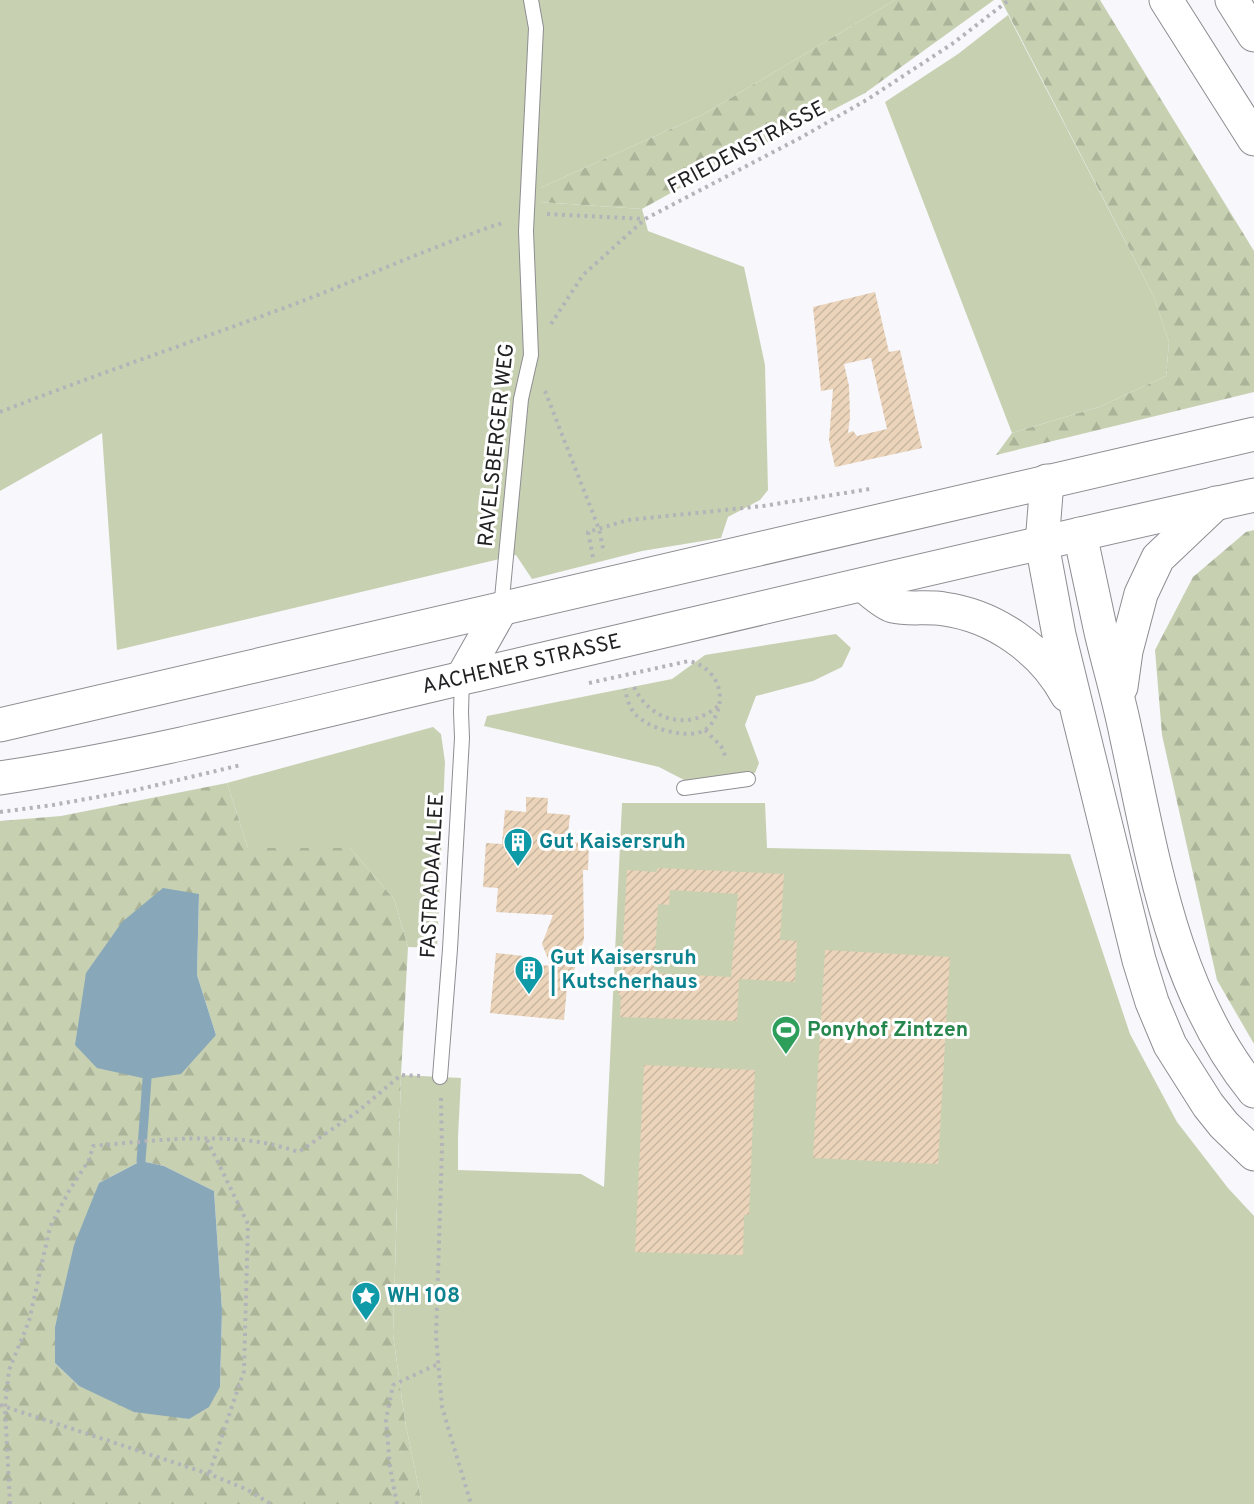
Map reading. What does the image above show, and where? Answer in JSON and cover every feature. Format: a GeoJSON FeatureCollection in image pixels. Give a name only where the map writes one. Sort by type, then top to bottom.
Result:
{"type":"FeatureCollection","features":[{"type":"Feature","properties":{"kind":"main road"},"geometry":{"type":"LineString","coordinates":[[1166,0],[1254,139]]}},
{"type":"Feature","properties":{"kind":"main road"},"geometry":{"type":"LineString","coordinates":[[1232,0],[1254,35]]}},
{"type":"Feature","properties":{"kind":"main road"},"geometry":{"type":"LineString","coordinates":[[0,724],[1254,434]]}},
{"type":"Feature","properties":{"kind":"main road"},"geometry":{"type":"LineString","coordinates":[[1047,481],[1080,534],[1148,836],[1175,942],[1195,997],[1220,1042],[1254,1091]]}},
{"type":"Feature","properties":{"kind":"main road"},"geometry":{"type":"LineString","coordinates":[[1047,481],[1042,544],[1059,635],[1139,960],[1152,1002],[1170,1045],[1208,1105],[1224,1125],[1254,1154]]}},
{"type":"Feature","properties":{"kind":"main road","name":"AACHENER STRASSE"},"geometry":{"type":"LineString","coordinates":[[0,778],[77,767],[205,740],[462,678],[1254,495]]}},
{"type":"Feature","properties":{"kind":"main road"},"geometry":{"type":"LineString","coordinates":[[1119,700],[1126,651],[1142,594],[1158,558],[1216,503]]}},
{"type":"Feature","properties":{"kind":"main road"},"geometry":{"type":"LineString","coordinates":[[863,585],[892,606],[945,609],[977,617],[1012,635],[1030,648],[1048,666],[1079,717]]}},
{"type":"Feature","properties":{"kind":"main road"},"geometry":{"type":"LineString","coordinates":[[462,678],[501,609]]}},
{"type":"Feature","properties":{"kind":"lane","name":"RAVELSBERGER WEG"},"geometry":{"type":"LineString","coordinates":[[501,609],[521,399],[531,355],[526,231],[536,27],[531,0]]}},
{"type":"Feature","properties":{"kind":"lane","name":"FASTRADAALLEE"},"geometry":{"type":"LineString","coordinates":[[440,1077],[462,750],[460,712],[462,678]]}},
{"type":"Feature","properties":{"kind":"lane"},"geometry":{"type":"LineString","coordinates":[[684,788],[748,779]]}},
{"type":"Feature","properties":{"kind":"path","name":"FRIEDENSTRASSE"},"geometry":{"type":"LineString","coordinates":[[531,355],[583,275],[645,219],[802,137],[868,99],[952,44],[1009,0]]}},
{"type":"Feature","properties":{"kind":"path"},"geometry":{"type":"LineString","coordinates":[[0,412],[83,379],[293,304],[454,239],[527,214],[571,214],[645,219]]}},
{"type":"Feature","properties":{"kind":"path"},"geometry":{"type":"LineString","coordinates":[[531,355],[599,529],[606,560]]}},
{"type":"Feature","properties":{"kind":"path"},"geometry":{"type":"LineString","coordinates":[[594,560],[588,532],[628,520],[763,506],[878,487]]}},
{"type":"Feature","properties":{"kind":"path"},"geometry":{"type":"LineString","coordinates":[[586,684],[689,661],[700,663],[711,674],[721,690],[714,721],[705,730],[685,734],[658,729],[636,716],[630,707],[625,689]]}},
{"type":"Feature","properties":{"kind":"path"},"geometry":{"type":"LineString","coordinates":[[634,687],[648,708],[669,719],[690,720],[702,717],[719,706]]}},
{"type":"Feature","properties":{"kind":"path"},"geometry":{"type":"LineString","coordinates":[[705,730],[721,746],[727,758],[731,782]]}},
{"type":"Feature","properties":{"kind":"path"},"geometry":{"type":"LineString","coordinates":[[10,1504],[3,1406],[9,1370],[28,1321],[50,1227],[70,1189],[89,1160],[93,1146],[168,1139],[207,1139],[259,1142],[299,1152],[357,1112],[401,1074],[440,1077],[442,1149],[436,1336],[438,1364],[442,1407],[471,1504]]}},
{"type":"Feature","properties":{"kind":"path"},"geometry":{"type":"LineString","coordinates":[[207,1139],[248,1224],[244,1371],[210,1474]]}},
{"type":"Feature","properties":{"kind":"path"},"geometry":{"type":"LineString","coordinates":[[397,1504],[390,1467],[386,1420],[393,1384],[438,1364]]}},
{"type":"Feature","properties":{"kind":"path"},"geometry":{"type":"LineString","coordinates":[[3,1406],[210,1474],[246,1489],[271,1504]]}},
{"type":"Feature","properties":{"kind":"green space"},"geometry":{"type":"Polygon","coordinates":[[[0,0],[895,0],[704,114],[540,188],[540,202],[642,209],[648,231],[744,267],[765,365],[768,490],[760,500],[728,517],[721,538],[642,551],[532,579],[516,555],[117,650],[102,433],[0,491],[0,0]]]}},
{"type":"Feature","properties":{"kind":"green space"},"geometry":{"type":"Polygon","coordinates":[[[895,0],[994,0],[865,93],[798,128],[741,154],[642,209],[540,202],[540,188],[704,114],[895,0]]]}},
{"type":"Feature","properties":{"kind":"green space"},"geometry":{"type":"Polygon","coordinates":[[[1001,0],[1100,0],[1254,251],[1254,392],[996,455],[1012,433],[1099,407],[1166,376],[1169,342],[1154,297],[1001,0]]]}},
{"type":"Feature","properties":{"kind":"green space"},"geometry":{"type":"Polygon","coordinates":[[[1008,15],[1154,297],[1169,342],[1166,376],[1099,407],[1012,433],[885,102],[958,54],[1008,15]]]}},
{"type":"Feature","properties":{"kind":"green space"},"geometry":{"type":"Polygon","coordinates":[[[1254,530],[1254,1044],[1217,980],[1162,735],[1155,650],[1193,577],[1246,532],[1254,530]]]}},
{"type":"Feature","properties":{"kind":"green space"},"geometry":{"type":"Polygon","coordinates":[[[836,634],[851,648],[842,667],[813,681],[756,696],[745,725],[759,763],[755,773],[688,782],[659,767],[484,726],[487,716],[672,679],[705,655],[836,634]]]}},
{"type":"Feature","properties":{"kind":"green space"},"geometry":{"type":"Polygon","coordinates":[[[433,727],[441,734],[445,762],[437,948],[408,947],[394,899],[350,848],[248,848],[227,783],[433,727]]]}},
{"type":"Feature","properties":{"kind":"green space"},"geometry":{"type":"Polygon","coordinates":[[[227,783],[248,848],[350,848],[394,899],[408,947],[401,1075],[393,1334],[405,1421],[422,1504],[0,1504],[0,821],[61,816],[227,783]],[[199,894],[147,1079],[216,1035],[197,975],[199,894]],[[141,1161],[99,1183],[55,1327],[55,1363],[79,1386],[165,1415],[189,1419],[220,1387],[222,1310],[214,1191],[164,1166],[141,1161]]]}},
{"type":"Feature","properties":{"kind":"green space"},"geometry":{"type":"Polygon","coordinates":[[[622,803],[765,803],[767,848],[1070,854],[1130,1034],[1177,1122],[1228,1188],[1254,1216],[1254,1504],[422,1504],[405,1421],[393,1334],[401,1075],[461,1078],[458,1170],[581,1174],[604,1187],[622,803]]]}},
{"type":"Feature","properties":{"kind":"water"},"geometry":{"type":"Polygon","coordinates":[[[163,888],[199,894],[197,975],[216,1035],[181,1074],[147,1079],[97,1068],[75,1045],[86,973],[122,922],[163,888]]]}},
{"type":"Feature","properties":{"kind":"water"},"geometry":{"type":"Polygon","coordinates":[[[141,1161],[164,1166],[214,1191],[222,1310],[220,1387],[209,1407],[189,1419],[134,1412],[79,1386],[55,1363],[55,1327],[74,1245],[99,1183],[141,1161]]]}},
{"type":"Feature","properties":{"kind":"building"},"geometry":{"type":"Polygon","coordinates":[[[875,292],[889,352],[900,350],[922,448],[835,467],[829,440],[833,389],[821,391],[813,307],[875,292]],[[871,358],[844,364],[849,386],[848,433],[853,431],[857,436],[887,429],[871,358]]]}},
{"type":"Feature","properties":{"kind":"building"},"geometry":{"type":"Polygon","coordinates":[[[526,797],[548,798],[547,813],[570,815],[567,842],[589,843],[588,870],[583,870],[584,939],[572,977],[568,977],[564,1020],[490,1013],[496,953],[532,957],[531,964],[551,966],[542,944],[553,915],[496,912],[498,888],[483,887],[486,843],[502,844],[505,810],[526,812],[526,797]]]}},
{"type":"Feature","properties":{"kind":"building"},"geometry":{"type":"Polygon","coordinates":[[[658,868],[784,874],[780,940],[797,941],[795,982],[739,979],[737,1021],[620,1017],[621,995],[618,995],[627,870],[656,872],[658,868]],[[670,890],[669,905],[658,904],[654,973],[731,977],[738,894],[670,890]]]}},
{"type":"Feature","properties":{"kind":"building"},"geometry":{"type":"Polygon","coordinates":[[[825,950],[950,957],[938,1164],[813,1158],[825,950]]]}},
{"type":"Feature","properties":{"kind":"building"},"geometry":{"type":"Polygon","coordinates":[[[644,1065],[755,1070],[749,1215],[744,1215],[743,1255],[635,1252],[644,1065]]]}},
{"type":"Feature","properties":{"kind":"waterway"},"geometry":{"type":"LineString","coordinates":[[141,1161],[147,1079]]}},
{"type":"Feature","properties":{"kind":"place","name":"Gut Kaisersruh"},"geometry":{"type":"Point","coordinates":[518,868]}},
{"type":"Feature","properties":{"kind":"place","name":"Gut Kaisersruh | Kutscherhaus"},"geometry":{"type":"Point","coordinates":[529,996]}},
{"type":"Feature","properties":{"kind":"place","name":"Ponyhof Zintzen"},"geometry":{"type":"Point","coordinates":[786,1056]}},
{"type":"Feature","properties":{"kind":"place","name":"WH 108"},"geometry":{"type":"Point","coordinates":[366,1322]}}]}
